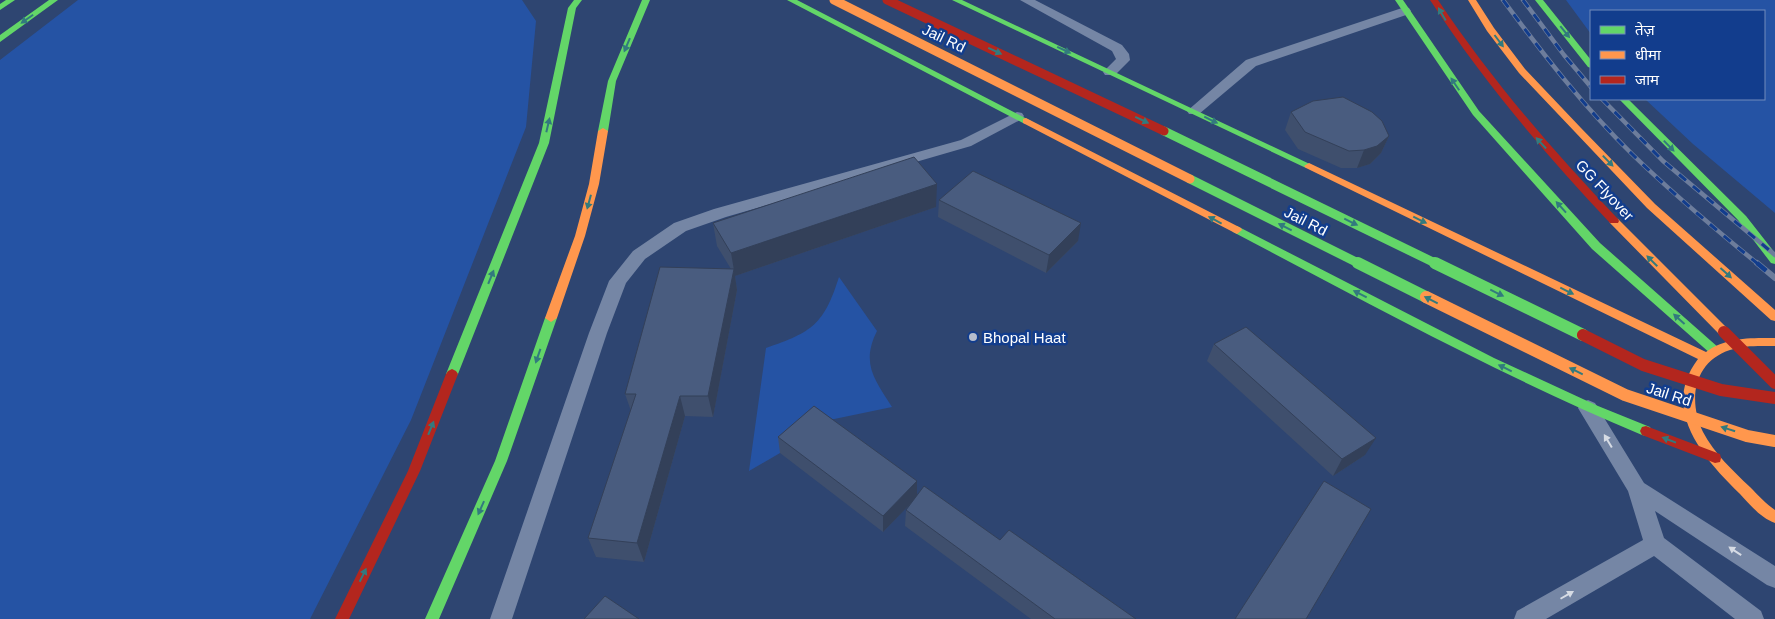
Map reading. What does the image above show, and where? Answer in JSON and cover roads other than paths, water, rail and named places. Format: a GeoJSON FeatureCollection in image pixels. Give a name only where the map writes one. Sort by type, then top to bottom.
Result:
{"type":"FeatureCollection","features":[{"type":"Feature","properties":{"kind":"main road"},"geometry":{"type":"LineString","coordinates":[[0,8],[11,0]]}},
{"type":"Feature","properties":{"kind":"main road"},"geometry":{"type":"LineString","coordinates":[[0,39],[54,0]]}},
{"type":"Feature","properties":{"kind":"main road"},"geometry":{"type":"LineString","coordinates":[[432,619],[501,461],[570,264],[594,184],[612,80],[646,0]]}},
{"type":"Feature","properties":{"kind":"main road"},"geometry":{"type":"LineString","coordinates":[[790,0],[1260,243],[1588,408],[1715,458]]}},
{"type":"Feature","properties":{"kind":"main road","name":"Jail Rd"},"geometry":{"type":"LineString","coordinates":[[834,0],[1624,395],[1747,436],[1775,441]]}},
{"type":"Feature","properties":{"kind":"main road","name":"Jail Rd"},"geometry":{"type":"LineString","coordinates":[[888,0],[1170,134],[1644,365],[1721,390],[1775,398]]}},
{"type":"Feature","properties":{"kind":"main road"},"geometry":{"type":"LineString","coordinates":[[956,0],[1194,111],[1705,357]]}},
{"type":"Feature","properties":{"kind":"main road","name":"GG Flyover"},"geometry":{"type":"LineString","coordinates":[[1434,0],[1449,26],[1510,108],[1640,249],[1775,383]]}},
{"type":"Feature","properties":{"kind":"main road","name":"GG Flyover"},"geometry":{"type":"LineString","coordinates":[[1472,0],[1490,29],[1522,71],[1598,151],[1651,206],[1775,317]]}},
{"type":"Feature","properties":{"kind":"main road"},"geometry":{"type":"LineString","coordinates":[[1539,0],[1590,64]]}},
{"type":"Feature","properties":{"kind":"main road"},"geometry":{"type":"LineString","coordinates":[[342,619],[414,471],[544,144],[573,3]]}},
{"type":"Feature","properties":{"kind":"main road"},"geometry":{"type":"LineString","coordinates":[[1402,5],[1476,113],[1542,187],[1596,246],[1715,351]]}},
{"type":"Feature","properties":{"kind":"main road"},"geometry":{"type":"LineString","coordinates":[[1623,100],[1742,218],[1775,260]]}},
{"type":"Feature","properties":{"kind":"main road"},"geometry":{"type":"LineString","coordinates":[[1775,342],[1747,341],[1715,351],[1705,357],[1693,372],[1688,402],[1700,438],[1715,458],[1775,517]]}},
{"type":"Feature","properties":{"kind":"lane"},"geometry":{"type":"LineString","coordinates":[[1026,0],[1117,48],[1122,54],[1123,60],[1110,72]]}},
{"type":"Feature","properties":{"kind":"lane"},"geometry":{"type":"LineString","coordinates":[[1194,111],[1251,63],[1402,5]]}},
{"type":"Feature","properties":{"kind":"lane"},"geometry":{"type":"LineString","coordinates":[[501,619],[601,324],[618,281],[639,255],[680,227],[730,210],[966,143],[1017,116]]}},
{"type":"Feature","properties":{"kind":"lane"},"geometry":{"type":"LineString","coordinates":[[1588,408],[1637,489],[1655,544],[1753,619]]}},
{"type":"Feature","properties":{"kind":"lane"},"geometry":{"type":"LineString","coordinates":[[1637,489],[1775,578]]}},
{"type":"Feature","properties":{"kind":"lane"},"geometry":{"type":"LineString","coordinates":[[1524,619],[1655,544]]}},
{"type":"Feature","properties":{"kind":"railway"},"geometry":{"type":"LineString","coordinates":[[1503,0],[1565,80],[1614,136],[1678,197],[1758,264]]}},
{"type":"Feature","properties":{"kind":"railway"},"geometry":{"type":"LineString","coordinates":[[1523,0],[1564,55],[1590,86]]}},
{"type":"Feature","properties":{"kind":"railway"},"geometry":{"type":"LineString","coordinates":[[1603,100],[1663,161],[1775,255]]}},
{"type":"Feature","properties":{"kind":"railway"},"geometry":{"type":"LineString","coordinates":[[1757,263],[1775,278]]}},
{"type":"Feature","properties":{"kind":"place","name":"Bhopal Haat"},"geometry":{"type":"Point","coordinates":[973,337]}}]}
